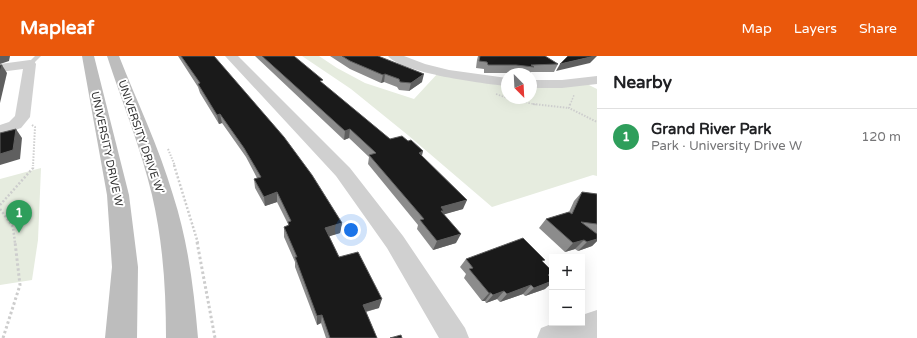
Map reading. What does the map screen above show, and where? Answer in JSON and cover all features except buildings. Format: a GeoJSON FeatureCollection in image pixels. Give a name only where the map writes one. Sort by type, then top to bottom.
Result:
{"type":"FeatureCollection","features":[{"type":"Feature","properties":{"kind":"main road","name":"UNIVERSITY DRIVE W"},"geometry":{"type":"LineString","coordinates":[[88,56],[118,195],[125,267],[122,338]]}},
{"type":"Feature","properties":{"kind":"main road"},"geometry":{"type":"LineString","coordinates":[[108,56],[125,91]]}},
{"type":"Feature","properties":{"kind":"main road","name":"UNIVERSITY DRIVE W'"},"geometry":{"type":"LineString","coordinates":[[113,56],[157,176],[172,236],[182,320],[182,338]]}},
{"type":"Feature","properties":{"kind":"street"},"geometry":{"type":"LineString","coordinates":[[231,56],[343,172],[395,242],[455,338]]}},
{"type":"Feature","properties":{"kind":"street"},"geometry":{"type":"LineString","coordinates":[[394,56],[420,66],[456,76],[501,81]]}},
{"type":"Feature","properties":{"kind":"street"},"geometry":{"type":"LineString","coordinates":[[0,68],[34,60],[25,106],[20,121],[0,130]]}},
{"type":"Feature","properties":{"kind":"street"},"geometry":{"type":"LineString","coordinates":[[537,84],[597,80]]}},
{"type":"Feature","properties":{"kind":"street"},"geometry":{"type":"LineString","coordinates":[[551,338],[597,324]]}},
{"type":"Feature","properties":{"kind":"path"},"geometry":{"type":"LineString","coordinates":[[569,108],[574,95],[583,82]]}},
{"type":"Feature","properties":{"kind":"path"},"geometry":{"type":"LineString","coordinates":[[532,104],[569,108],[597,122]]}},
{"type":"Feature","properties":{"kind":"path"},"geometry":{"type":"LineString","coordinates":[[0,205],[33,168],[35,127],[20,121]]}},
{"type":"Feature","properties":{"kind":"path"},"geometry":{"type":"LineString","coordinates":[[0,209],[14,227],[20,285],[3,338]]}},
{"type":"Feature","properties":{"kind":"shaded area"},"geometry":{"type":"Polygon","coordinates":[[[302,56],[319,56],[337,68],[365,83],[414,99],[439,72],[501,81],[501,104],[537,104],[537,84],[583,82],[597,89],[597,176],[593,175],[492,207],[351,89],[302,56]]]}},
{"type":"Feature","properties":{"kind":"shaded area"},"geometry":{"type":"Polygon","coordinates":[[[41,168],[38,240],[32,280],[0,285],[0,179],[41,168]]]}},
{"type":"Feature","properties":{"kind":"place","name":"Grand River Park"},"geometry":{"type":"Point","coordinates":[19,233]}}]}
